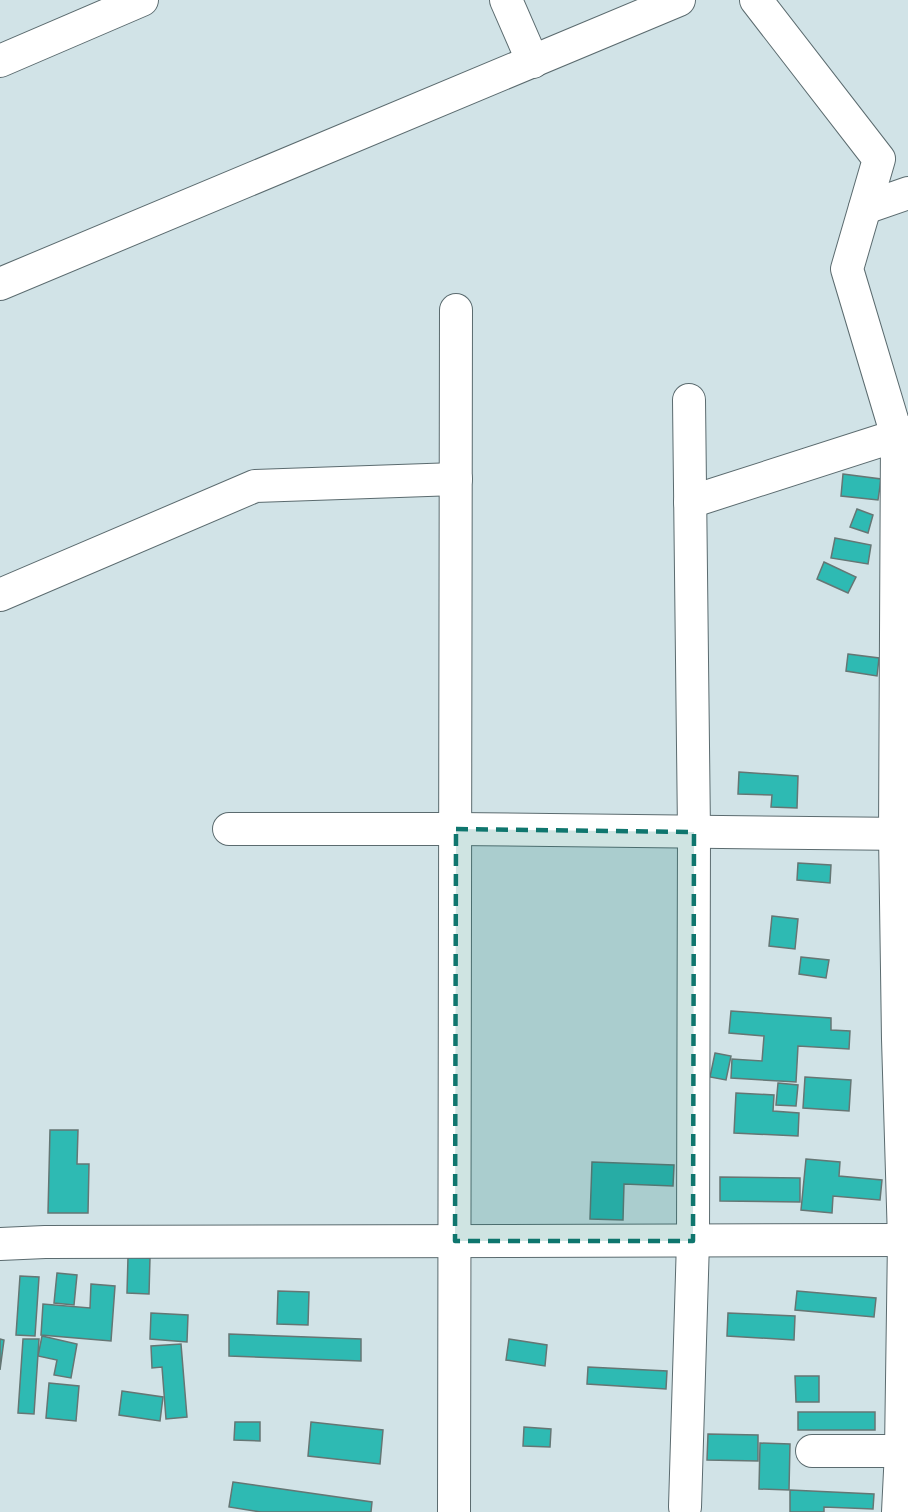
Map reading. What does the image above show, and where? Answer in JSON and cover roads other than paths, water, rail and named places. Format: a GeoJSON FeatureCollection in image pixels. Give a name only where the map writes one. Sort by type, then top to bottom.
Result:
{"type":"FeatureCollection","features":[{"type":"Feature","properties":{"kind":"street"},"geometry":{"type":"LineString","coordinates":[[506,0],[532,62]]}},
{"type":"Feature","properties":{"kind":"street"},"geometry":{"type":"LineString","coordinates":[[0,284],[680,0]]}},
{"type":"Feature","properties":{"kind":"street"},"geometry":{"type":"LineString","coordinates":[[756,0],[879,159],[847,269],[903,434],[901,834],[906,1240],[905,1451],[898,1512]]}},
{"type":"Feature","properties":{"kind":"street"},"geometry":{"type":"LineString","coordinates":[[0,61],[126,3]]}},
{"type":"Feature","properties":{"kind":"street"},"geometry":{"type":"LineString","coordinates":[[865,208],[908,193]]}},
{"type":"Feature","properties":{"kind":"street"},"geometry":{"type":"LineString","coordinates":[[454,1512],[456,310]]}},
{"type":"Feature","properties":{"kind":"street"},"geometry":{"type":"LineString","coordinates":[[684,1507],[693,1241],[694,832],[689,400]]}},
{"type":"Feature","properties":{"kind":"street"},"geometry":{"type":"LineString","coordinates":[[690,502],[903,434]]}},
{"type":"Feature","properties":{"kind":"street"},"geometry":{"type":"LineString","coordinates":[[0,595],[255,486],[456,479]]}},
{"type":"Feature","properties":{"kind":"street"},"geometry":{"type":"LineString","coordinates":[[229,829],[901,834]]}},
{"type":"Feature","properties":{"kind":"street"},"geometry":{"type":"LineString","coordinates":[[0,1244],[906,1240]]}},
{"type":"Feature","properties":{"kind":"street"},"geometry":{"type":"LineString","coordinates":[[812,1451],[905,1451]]}}]}
